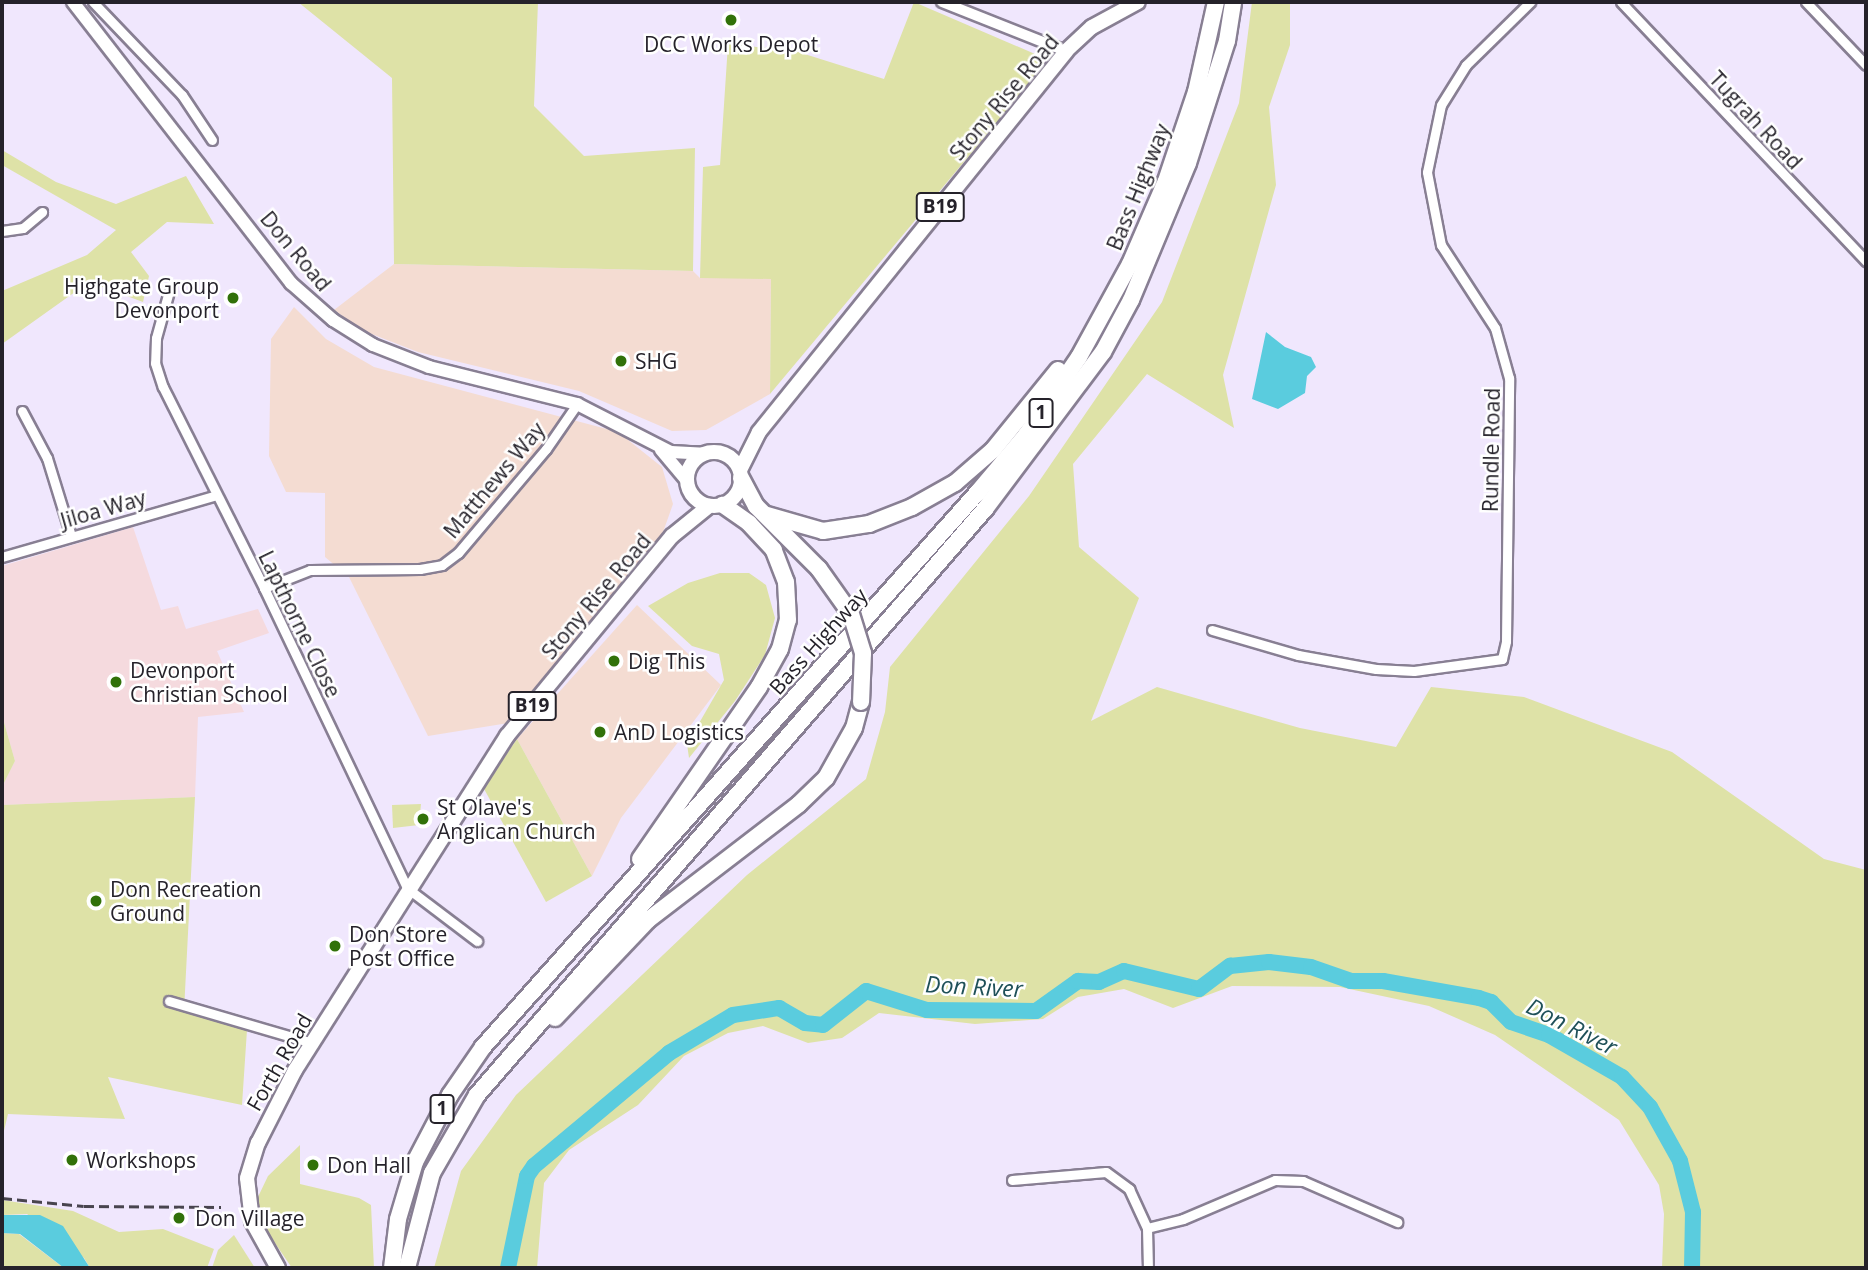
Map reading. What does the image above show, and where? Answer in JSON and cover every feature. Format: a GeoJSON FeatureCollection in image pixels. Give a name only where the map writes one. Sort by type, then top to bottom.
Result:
{"type":"FeatureCollection","features":[{"type":"Feature","properties":{"kind":"highway","name":"Bass Highway"},"geometry":{"type":"LineString","coordinates":[[392,1268],[405,1194],[430,1130],[483,1047],[1007,458],[1079,357],[1130,264],[1177,150],[1216,2]]}},
{"type":"Feature","properties":{"kind":"highway","name":"Bass Highway"},"geometry":{"type":"LineString","coordinates":[[407,1268],[432,1173],[459,1121],[488,1083],[985,509],[1103,352],[1131,300],[1188,163],[1227,41],[1233,2]]}},
{"type":"Feature","properties":{"kind":"highway"},"geometry":{"type":"LineString","coordinates":[[766,515],[804,529],[844,529],[901,512],[955,483],[1024,416],[1107,290],[1130,264]]}},
{"type":"Feature","properties":{"kind":"highway"},"geometry":{"type":"LineString","coordinates":[[488,1083],[579,995],[648,920],[799,804],[826,778],[854,728],[861,702],[863,653],[851,614],[837,589],[766,515],[740,474]]}},
{"type":"Feature","properties":{"kind":"highway"},"geometry":{"type":"LineString","coordinates":[[548,977],[683,803],[780,649],[789,605],[781,565],[765,537],[716,505]]}},
{"type":"Feature","properties":{"kind":"main road","name":"Don Road"},"geometry":{"type":"LineString","coordinates":[[73,2],[291,283],[333,320],[373,345],[429,367],[577,404],[671,452],[704,454]]}},
{"type":"Feature","properties":{"kind":"main road","name":"Stony Rise Road"},"geometry":{"type":"LineString","coordinates":[[740,474],[759,432],[1066,51],[1092,27],[1131,3]]}},
{"type":"Feature","properties":{"kind":"main road","name":"Stony Rise Road"},"geometry":{"type":"LineString","coordinates":[[722,453],[759,432]]}},
{"type":"Feature","properties":{"kind":"main road","name":"Don Road"},"geometry":{"type":"LineString","coordinates":[[649,441],[690,487]]}},
{"type":"Feature","properties":{"kind":"main road","name":"B19"},"geometry":{"type":"LineString","coordinates":[[690,487],[692,464],[704,454],[722,453]]}},
{"type":"Feature","properties":{"kind":"main road"},"geometry":{"type":"LineString","coordinates":[[722,453],[740,474]]}},
{"type":"Feature","properties":{"kind":"main road","name":"B19"},"geometry":{"type":"LineString","coordinates":[[716,505],[734,498],[740,474]]}},
{"type":"Feature","properties":{"kind":"main road","name":"Stony Rise Road"},"geometry":{"type":"LineString","coordinates":[[672,537],[690,487]]}},
{"type":"Feature","properties":{"kind":"main road"},"geometry":{"type":"LineString","coordinates":[[690,487],[716,505]]}},
{"type":"Feature","properties":{"kind":"main road","name":"Stony Rise Road"},"geometry":{"type":"LineString","coordinates":[[407,888],[507,736],[672,537],[716,505]]}},
{"type":"Feature","properties":{"kind":"main road","name":"Forth Road"},"geometry":{"type":"LineString","coordinates":[[278,1268],[252,1221],[247,1178],[258,1143],[313,1043],[407,888]]}},
{"type":"Feature","properties":{"kind":"street"},"geometry":{"type":"LineString","coordinates":[[93,2],[182,95],[212,140]]}},
{"type":"Feature","properties":{"kind":"street"},"geometry":{"type":"LineString","coordinates":[[942,2],[1066,51]]}},
{"type":"Feature","properties":{"kind":"street","name":"Rundle Road"},"geometry":{"type":"LineString","coordinates":[[1212,630],[1298,655],[1376,669],[1414,671],[1502,659],[1506,640],[1509,378],[1495,328],[1441,245],[1427,172],[1441,105],[1466,65],[1530,2]]}},
{"type":"Feature","properties":{"kind":"street","name":"Tugrah Road"},"geometry":{"type":"LineString","coordinates":[[1621,2],[1866,261]]}},
{"type":"Feature","properties":{"kind":"street"},"geometry":{"type":"LineString","coordinates":[[1806,2],[1866,65]]}},
{"type":"Feature","properties":{"kind":"street"},"geometry":{"type":"LineString","coordinates":[[2,231],[23,228],[42,212]]}},
{"type":"Feature","properties":{"kind":"street","name":"Lapthorne Close"},"geometry":{"type":"LineString","coordinates":[[169,291],[156,338],[156,363],[214,496],[264,588],[407,888],[477,941]]}},
{"type":"Feature","properties":{"kind":"street","name":"Matthews Way"},"geometry":{"type":"LineString","coordinates":[[264,588],[310,570],[442,565],[458,552],[545,449],[577,404]]}},
{"type":"Feature","properties":{"kind":"street"},"geometry":{"type":"LineString","coordinates":[[22,411],[47,458],[71,536]]}},
{"type":"Feature","properties":{"kind":"street","name":"Jiloa Way"},"geometry":{"type":"LineString","coordinates":[[2,557],[214,496]]}},
{"type":"Feature","properties":{"kind":"street"},"geometry":{"type":"LineString","coordinates":[[169,1000],[313,1043]]}},
{"type":"Feature","properties":{"kind":"street"},"geometry":{"type":"LineString","coordinates":[[1012,1180],[1106,1172],[1129,1189],[1147,1228],[1149,1268]]}},
{"type":"Feature","properties":{"kind":"street"},"geometry":{"type":"LineString","coordinates":[[1147,1228],[1183,1219],[1275,1180],[1303,1181],[1397,1222]]}},
{"type":"Feature","properties":{"kind":"shaded area"},"geometry":{"type":"Polygon","coordinates":[[[394,264],[693,271],[700,278],[771,278],[770,394],[706,430],[672,431],[579,391],[418,352],[364,331],[334,310],[394,264]]]}},
{"type":"Feature","properties":{"kind":"shaded area"},"geometry":{"type":"Polygon","coordinates":[[[294,307],[326,339],[374,367],[618,432],[662,467],[673,504],[662,535],[515,722],[428,736],[349,577],[325,557],[325,493],[286,492],[269,456],[271,339],[294,307]]]}},
{"type":"Feature","properties":{"kind":"shaded area","name":"Devonport Christian School"},"geometry":{"type":"Polygon","coordinates":[[[133,527],[161,610],[178,606],[186,629],[258,609],[269,633],[217,651],[244,712],[198,717],[195,797],[2,805],[2,787],[15,761],[2,715],[2,566],[133,527]]]}},
{"type":"Feature","properties":{"kind":"shaded area"},"geometry":{"type":"Polygon","coordinates":[[[637,605],[721,685],[621,818],[592,876],[517,739],[637,605]]]}},
{"type":"Feature","properties":{"kind":"green space"},"geometry":{"type":"Polygon","coordinates":[[[298,2],[538,2],[534,106],[584,156],[695,148],[693,271],[394,264],[392,78],[298,2]]]}},
{"type":"Feature","properties":{"kind":"green space"},"geometry":{"type":"Polygon","coordinates":[[[914,2],[1042,57],[1045,65],[770,394],[771,279],[700,278],[703,167],[720,165],[728,44],[795,51],[884,79],[914,2]]]}},
{"type":"Feature","properties":{"kind":"green space"},"geometry":{"type":"Polygon","coordinates":[[[1252,2],[1290,2],[1290,45],[1269,107],[1276,185],[1223,375],[1234,428],[1147,374],[1073,464],[1079,547],[1139,598],[1091,721],[1157,687],[1300,728],[1396,747],[1431,687],[1524,697],[1672,752],[1824,859],[1866,870],[1866,1268],[1662,1268],[1664,1214],[1659,1185],[1619,1120],[1495,1035],[1429,1006],[1340,987],[1232,986],[1173,1008],[1124,989],[1078,997],[1043,1019],[975,1024],[879,1013],[842,1038],[808,1043],[763,1026],[728,1033],[684,1056],[638,1105],[569,1150],[544,1183],[537,1268],[434,1268],[461,1171],[516,1095],[747,875],[866,779],[885,712],[890,667],[1029,496],[1162,302],[1239,103],[1252,2]]]}},
{"type":"Feature","properties":{"kind":"green space"},"geometry":{"type":"Polygon","coordinates":[[[2,150],[56,182],[116,204],[186,176],[214,224],[167,222],[131,252],[149,276],[143,302],[89,282],[2,344],[2,291],[87,255],[116,230],[2,165],[2,150]]]}},
{"type":"Feature","properties":{"kind":"green space"},"geometry":{"type":"Polygon","coordinates":[[[720,573],[749,573],[766,585],[775,618],[765,655],[735,701],[689,758],[687,744],[724,680],[719,654],[692,646],[648,606],[688,583],[720,573]]]}},
{"type":"Feature","properties":{"kind":"green space"},"geometry":{"type":"Polygon","coordinates":[[[2,715],[15,761],[2,787],[2,715]]]}},
{"type":"Feature","properties":{"kind":"green space"},"geometry":{"type":"Polygon","coordinates":[[[517,739],[592,876],[546,902],[483,787],[517,739]]]}},
{"type":"Feature","properties":{"kind":"green space","name":"Don Recreation Ground"},"geometry":{"type":"Polygon","coordinates":[[[195,797],[184,1011],[247,1030],[242,1105],[108,1077],[125,1119],[8,1114],[2,1139],[2,805],[195,797]]]}},
{"type":"Feature","properties":{"kind":"green space"},"geometry":{"type":"Polygon","coordinates":[[[421,804],[419,825],[393,828],[392,805],[421,804]]]}},
{"type":"Feature","properties":{"kind":"green space"},"geometry":{"type":"Polygon","coordinates":[[[300,1145],[300,1184],[359,1198],[371,1205],[374,1268],[292,1268],[266,1230],[257,1199],[268,1176],[300,1145]]]}},
{"type":"Feature","properties":{"kind":"green space"},"geometry":{"type":"Polygon","coordinates":[[[2,1200],[73,1211],[119,1232],[163,1229],[214,1249],[207,1268],[90,1268],[84,1258],[27,1214],[2,1215],[2,1200]]]}},
{"type":"Feature","properties":{"kind":"green space"},"geometry":{"type":"Polygon","coordinates":[[[2,1233],[19,1234],[64,1268],[2,1268],[2,1233]]]}},
{"type":"Feature","properties":{"kind":"green space"},"geometry":{"type":"Polygon","coordinates":[[[234,1235],[255,1268],[212,1268],[218,1250],[234,1235]]]}},
{"type":"Feature","properties":{"kind":"water"},"geometry":{"type":"Polygon","coordinates":[[[1266,332],[1285,347],[1311,357],[1316,367],[1307,376],[1305,393],[1278,409],[1252,399],[1266,332]]]}},
{"type":"Feature","properties":{"kind":"water"},"geometry":{"type":"Polygon","coordinates":[[[2,1215],[40,1215],[63,1226],[90,1268],[64,1268],[20,1234],[2,1233],[2,1215]]]}},
{"type":"Feature","properties":{"kind":"waterway","name":"Don River"},"geometry":{"type":"LineString","coordinates":[[508,1268],[527,1176],[534,1166],[669,1053],[733,1015],[779,1008],[805,1023],[823,1025],[866,991],[927,1010],[1036,1011],[1078,981],[1099,982],[1124,971],[1199,989],[1230,966],[1269,962],[1311,967],[1351,981],[1383,981],[1479,998],[1491,1002],[1511,1022],[1549,1035],[1622,1077],[1650,1107],[1680,1161],[1693,1212],[1692,1268]]}},
{"type":"Feature","properties":{"kind":"railway"},"geometry":{"type":"LineString","coordinates":[[2,1198],[84,1206],[221,1207]]}},
{"type":"Feature","properties":{"kind":"place","name":"DCC Works Depot"},"geometry":{"type":"Point","coordinates":[731,20]}},
{"type":"Feature","properties":{"kind":"place","name":"Highgate Group Devonport"},"geometry":{"type":"Point","coordinates":[233,298]}},
{"type":"Feature","properties":{"kind":"place","name":"SHG"},"geometry":{"type":"Point","coordinates":[621,361]}},
{"type":"Feature","properties":{"kind":"place","name":"Dig This"},"geometry":{"type":"Point","coordinates":[614,661]}},
{"type":"Feature","properties":{"kind":"place","name":"Devonport Christian School"},"geometry":{"type":"Point","coordinates":[116,682]}},
{"type":"Feature","properties":{"kind":"place","name":"AnD Logistics"},"geometry":{"type":"Point","coordinates":[600,732]}},
{"type":"Feature","properties":{"kind":"place","name":"St Olave's Anglican Church"},"geometry":{"type":"Point","coordinates":[423,819]}},
{"type":"Feature","properties":{"kind":"place","name":"Don Recreation Ground"},"geometry":{"type":"Point","coordinates":[96,901]}},
{"type":"Feature","properties":{"kind":"place","name":"Don Store Post Office"},"geometry":{"type":"Point","coordinates":[335,946]}},
{"type":"Feature","properties":{"kind":"place","name":"Workshops"},"geometry":{"type":"Point","coordinates":[72,1160]}},
{"type":"Feature","properties":{"kind":"place","name":"Don Hall"},"geometry":{"type":"Point","coordinates":[313,1165]}},
{"type":"Feature","properties":{"kind":"place","name":"Don Village"},"geometry":{"type":"Point","coordinates":[179,1218]}}]}
